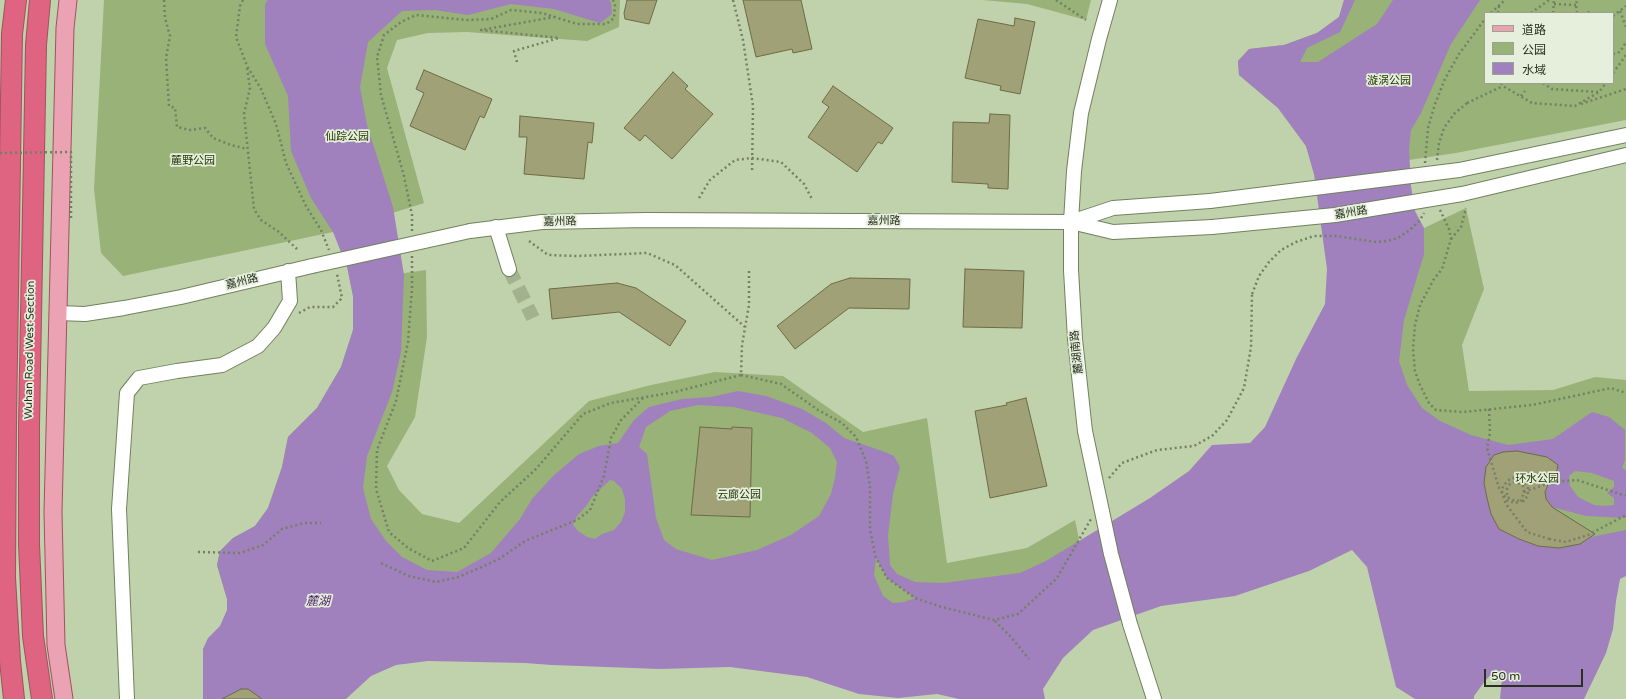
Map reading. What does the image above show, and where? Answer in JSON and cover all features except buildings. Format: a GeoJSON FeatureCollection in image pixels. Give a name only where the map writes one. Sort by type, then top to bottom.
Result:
{"type":"FeatureCollection","features":[{"type":"Feature","properties":{"kind":"highway","name":"Wuhan Road West Section"},"geometry":{"type":"LineString","coordinates":[[14,699],[5,578],[3,429],[12,34],[16,0]]}},
{"type":"Feature","properties":{"kind":"highway","name":"Wuhan Road West Section"},"geometry":{"type":"LineString","coordinates":[[40,0],[36,45],[29,425],[29,544],[33,636],[42,699]]}},
{"type":"Feature","properties":{"kind":"highway"},"geometry":{"type":"LineString","coordinates":[[33,636],[50,699]]}},
{"type":"Feature","properties":{"kind":"main road"},"geometry":{"type":"LineString","coordinates":[[64,699],[56,645],[54,519],[65,28],[68,0]]}},
{"type":"Feature","properties":{"kind":"street","name":"麓湖南路"},"geometry":{"type":"LineString","coordinates":[[1110,0],[1098,39],[1081,113],[1074,172],[1071,222],[1071,270],[1075,339],[1085,431],[1112,554],[1130,624],[1154,699]]}},
{"type":"Feature","properties":{"kind":"street","name":"嘉州路"},"geometry":{"type":"LineString","coordinates":[[1071,222],[1113,208],[1210,200],[1459,170],[1626,135]]}},
{"type":"Feature","properties":{"kind":"street","name":"嘉州路"},"geometry":{"type":"LineString","coordinates":[[58,313],[85,314],[124,308],[181,297],[288,271],[470,231],[542,222],[1071,222],[1113,232],[1212,227],[1335,215],[1462,194],[1626,155]]}},
{"type":"Feature","properties":{"kind":"street"},"geometry":{"type":"LineString","coordinates":[[496,227],[509,269]]}},
{"type":"Feature","properties":{"kind":"street"},"geometry":{"type":"LineString","coordinates":[[127,699],[119,509],[127,393],[139,378],[222,365],[258,346],[274,328],[290,301],[288,271]]}},
{"type":"Feature","properties":{"kind":"path"},"geometry":{"type":"LineString","coordinates":[[164,0],[165,18],[170,36],[166,58],[169,106],[175,108],[177,127],[190,130],[205,128],[213,138],[247,149]]}},
{"type":"Feature","properties":{"kind":"path"},"geometry":{"type":"LineString","coordinates":[[243,0],[240,6],[236,37],[247,66],[261,89],[276,124],[286,162],[306,206],[321,230],[331,255]]}},
{"type":"Feature","properties":{"kind":"path"},"geometry":{"type":"LineString","coordinates":[[412,237],[412,215],[404,176],[381,95],[377,57],[384,35],[401,22],[416,16],[466,20],[491,19],[511,10],[542,13],[577,24],[606,24],[614,18],[615,5],[613,0]]}},
{"type":"Feature","properties":{"kind":"path"},"geometry":{"type":"LineString","coordinates":[[733,0],[743,40],[753,106],[752,173]]}},
{"type":"Feature","properties":{"kind":"path"},"geometry":{"type":"LineString","coordinates":[[1056,0],[1086,20]]}},
{"type":"Feature","properties":{"kind":"path"},"geometry":{"type":"LineString","coordinates":[[1491,12],[1505,0]]}},
{"type":"Feature","properties":{"kind":"path"},"geometry":{"type":"LineString","coordinates":[[1532,12],[1549,0]]}},
{"type":"Feature","properties":{"kind":"path"},"geometry":{"type":"LineString","coordinates":[[1553,12],[1554,0]]}},
{"type":"Feature","properties":{"kind":"path"},"geometry":{"type":"LineString","coordinates":[[1577,0],[1577,12]]}},
{"type":"Feature","properties":{"kind":"path"},"geometry":{"type":"LineString","coordinates":[[1498,12],[1499,4]]}},
{"type":"Feature","properties":{"kind":"path"},"geometry":{"type":"LineString","coordinates":[[1554,4],[1576,5]]}},
{"type":"Feature","properties":{"kind":"path"},"geometry":{"type":"LineString","coordinates":[[1614,15],[1626,6]]}},
{"type":"Feature","properties":{"kind":"path"},"geometry":{"type":"LineString","coordinates":[[1620,10],[1626,27]]}},
{"type":"Feature","properties":{"kind":"path"},"geometry":{"type":"LineString","coordinates":[[517,62],[514,51],[559,38],[481,30],[554,17]]}},
{"type":"Feature","properties":{"kind":"path"},"geometry":{"type":"LineString","coordinates":[[1425,165],[1428,128],[1435,104],[1445,79],[1459,54],[1484,19]]}},
{"type":"Feature","properties":{"kind":"path"},"geometry":{"type":"LineString","coordinates":[[1614,54],[1620,52],[1626,42]]}},
{"type":"Feature","properties":{"kind":"path"},"geometry":{"type":"LineString","coordinates":[[1614,72],[1626,55]]}},
{"type":"Feature","properties":{"kind":"path"},"geometry":{"type":"LineString","coordinates":[[247,66],[250,88],[244,114],[254,209],[261,220],[279,232],[297,249]]}},
{"type":"Feature","properties":{"kind":"path"},"geometry":{"type":"LineString","coordinates":[[1544,84],[1552,89],[1599,92]]}},
{"type":"Feature","properties":{"kind":"path"},"geometry":{"type":"LineString","coordinates":[[1575,106],[1599,92],[1605,84]]}},
{"type":"Feature","properties":{"kind":"path"},"geometry":{"type":"LineString","coordinates":[[1467,102],[1502,85],[1532,102],[1575,106],[1626,89]]}},
{"type":"Feature","properties":{"kind":"path"},"geometry":{"type":"LineString","coordinates":[[1521,96],[1525,90]]}},
{"type":"Feature","properties":{"kind":"path"},"geometry":{"type":"LineString","coordinates":[[0,153],[71,152],[71,221]]}},
{"type":"Feature","properties":{"kind":"path"},"geometry":{"type":"LineString","coordinates":[[699,198],[710,180],[734,160],[752,158],[781,162],[804,184],[812,199]]}},
{"type":"Feature","properties":{"kind":"path"},"geometry":{"type":"LineString","coordinates":[[1435,204],[1444,216],[1451,240]]}},
{"type":"Feature","properties":{"kind":"path"},"geometry":{"type":"LineString","coordinates":[[1466,208],[1461,227],[1451,240],[1442,269],[1434,279],[1420,305],[1415,325],[1413,349],[1415,371],[1429,402],[1436,410],[1463,412],[1532,405],[1611,388],[1626,393]]}},
{"type":"Feature","properties":{"kind":"path"},"geometry":{"type":"LineString","coordinates":[[529,241],[548,255],[577,256],[647,253],[675,265],[745,328]]}},
{"type":"Feature","properties":{"kind":"path"},"geometry":{"type":"LineString","coordinates":[[412,251],[412,288],[408,342],[396,401],[377,450],[376,489],[389,532],[408,548],[432,561],[464,548],[500,502],[536,469],[583,414],[612,403],[675,392],[741,375],[781,384],[818,410],[842,423],[856,437],[866,461],[870,486],[870,530],[876,558],[887,578],[915,598],[942,607],[994,620],[1018,614],[1057,578],[1091,518]]}},
{"type":"Feature","properties":{"kind":"path"},"geometry":{"type":"LineString","coordinates":[[298,314],[310,307],[333,307],[342,298],[336,268]]}},
{"type":"Feature","properties":{"kind":"path"},"geometry":{"type":"LineString","coordinates":[[741,375],[742,345],[749,305],[749,269]]}},
{"type":"Feature","properties":{"kind":"path"},"geometry":{"type":"LineString","coordinates":[[1105,482],[1122,463],[1157,450],[1194,446],[1212,436],[1227,420],[1244,388],[1251,347],[1252,294]]}},
{"type":"Feature","properties":{"kind":"path"},"geometry":{"type":"LineString","coordinates":[[381,563],[409,576],[436,582],[458,577],[475,570],[525,541],[577,520],[590,510],[604,476],[611,438],[621,420],[643,398]]}},
{"type":"Feature","properties":{"kind":"path"},"geometry":{"type":"LineString","coordinates":[[1489,409],[1490,432],[1487,448],[1499,488],[1508,501],[1515,503],[1521,501],[1524,492],[1523,486],[1515,482],[1510,484],[1507,488],[1507,497],[1513,500],[1524,501],[1528,495],[1528,486],[1520,478],[1511,478],[1503,486],[1502,493],[1506,504],[1527,532],[1549,539],[1566,542],[1588,535],[1626,515]]}},
{"type":"Feature","properties":{"kind":"path"},"geometry":{"type":"LineString","coordinates":[[1524,492],[1552,482],[1577,480],[1626,495]]}},
{"type":"Feature","properties":{"kind":"path"},"geometry":{"type":"LineString","coordinates":[[198,552],[240,553],[263,545],[282,529],[304,523],[321,523]]}},
{"type":"Feature","properties":{"kind":"path"},"geometry":{"type":"LineString","coordinates":[[994,620],[1010,636],[1029,659]]}},
{"type":"Feature","properties":{"kind":"green space"},"geometry":{"type":"Polygon","coordinates":[[[104,0],[620,0],[619,27],[587,41],[467,32],[428,33],[397,40],[387,68],[424,203],[333,232],[123,276],[101,253],[94,189],[104,0]]]}},
{"type":"Feature","properties":{"kind":"green space"},"geometry":{"type":"Polygon","coordinates":[[[983,0],[1091,0],[1086,20],[1027,4],[983,0]]]}},
{"type":"Feature","properties":{"kind":"green space","name":"漩涡公园"},"geometry":{"type":"Polygon","coordinates":[[[1344,0],[1626,0],[1626,120],[1456,153],[1314,174],[1306,146],[1278,108],[1239,75],[1238,61],[1249,49],[1284,45],[1317,33],[1339,17],[1344,0]]]}},
{"type":"Feature","properties":{"kind":"green space","name":"环水公园"},"geometry":{"type":"Polygon","coordinates":[[[1466,208],[1484,289],[1462,345],[1469,391],[1553,390],[1595,377],[1626,380],[1626,557],[1526,576],[1421,474],[1378,254],[1424,228],[1466,208]]]}},
{"type":"Feature","properties":{"kind":"green space","name":"云廊公园"},"geometry":{"type":"Polygon","coordinates":[[[426,270],[427,337],[415,417],[387,466],[399,490],[422,514],[459,523],[589,401],[651,385],[715,372],[783,376],[863,432],[927,418],[947,563],[1027,548],[1075,520],[1092,602],[227,610],[227,599],[217,565],[220,551],[233,538],[255,526],[268,508],[282,467],[288,437],[317,408],[341,367],[353,330],[353,296],[350,281],[426,270]]]}},
{"type":"Feature","properties":{"kind":"water","name":"麓湖"},"geometry":{"type":"Polygon","coordinates":[[[268,0],[609,0],[611,2],[612,14],[600,23],[554,9],[511,4],[468,15],[435,10],[402,11],[368,42],[360,87],[367,125],[393,207],[404,275],[401,352],[392,392],[367,456],[363,488],[371,519],[386,541],[402,557],[427,570],[457,572],[491,553],[520,519],[532,499],[553,476],[579,454],[599,446],[618,443],[634,420],[649,407],[682,399],[711,397],[738,391],[766,396],[802,409],[826,423],[844,438],[894,456],[900,467],[893,494],[888,535],[890,565],[897,574],[915,582],[943,583],[1020,573],[1046,561],[1150,498],[1189,471],[1212,445],[1250,443],[1265,427],[1296,359],[1325,304],[1327,269],[1314,174],[1306,146],[1278,108],[1239,75],[1238,61],[1249,49],[1284,45],[1317,33],[1339,17],[1344,0],[1355,0],[1340,32],[1307,48],[1300,62],[1318,62],[1377,24],[1393,0],[1480,0],[1451,44],[1421,113],[1411,130],[1409,149],[1411,186],[1415,211],[1424,228],[1424,254],[1404,320],[1399,361],[1407,385],[1422,408],[1440,421],[1471,435],[1508,445],[1553,439],[1592,412],[1609,417],[1625,430],[1625,460],[1622,468],[1626,470],[1626,518],[1586,516],[1552,507],[1546,499],[1545,492],[1549,482],[1557,470],[1558,465],[1547,457],[1517,451],[1503,452],[1494,455],[1486,468],[1484,483],[1491,514],[1499,529],[1519,539],[1538,546],[1559,548],[1580,544],[1591,537],[1626,530],[1626,576],[1620,579],[1613,629],[1606,653],[1584,699],[1500,699],[1502,678],[1496,669],[1474,696],[1474,699],[1415,699],[1396,687],[1367,567],[1352,550],[1309,571],[1235,596],[1161,606],[1093,630],[1063,658],[1043,689],[1045,699],[959,699],[937,694],[898,698],[859,694],[807,677],[730,667],[660,669],[525,663],[428,661],[396,665],[371,676],[346,699],[203,699],[203,649],[208,638],[220,626],[227,610],[227,599],[217,565],[220,551],[233,538],[255,526],[268,508],[282,467],[288,437],[317,408],[341,367],[353,330],[353,296],[347,267],[333,232],[311,198],[291,151],[288,96],[265,44],[265,4],[268,0]],[[698,405],[670,411],[646,427],[639,447],[647,454],[656,518],[664,540],[676,549],[712,560],[757,550],[791,535],[819,516],[831,494],[837,462],[830,448],[812,433],[782,418],[733,407],[698,405]],[[1575,471],[1569,476],[1570,486],[1578,497],[1594,505],[1614,505],[1614,498],[1607,493],[1614,487],[1614,481],[1592,473],[1575,471]],[[610,480],[592,497],[577,516],[573,525],[578,531],[587,537],[595,539],[602,534],[614,530],[621,522],[625,512],[625,499],[622,489],[614,481],[610,480]],[[876,558],[874,575],[883,596],[893,603],[904,602],[915,598],[887,578],[876,558]]]}},
{"type":"Feature","properties":{"kind":"tunnel"},"geometry":{"type":"LineString","coordinates":[[509,269],[533,318]]}},
{"type":"Feature","properties":{"kind":"park label","name":"仙踪公园"},"geometry":{"type":"Point","coordinates":[347,137]}},
{"type":"Feature","properties":{"kind":"park label","name":"麓野公园"},"geometry":{"type":"Point","coordinates":[193,161]}}]}
